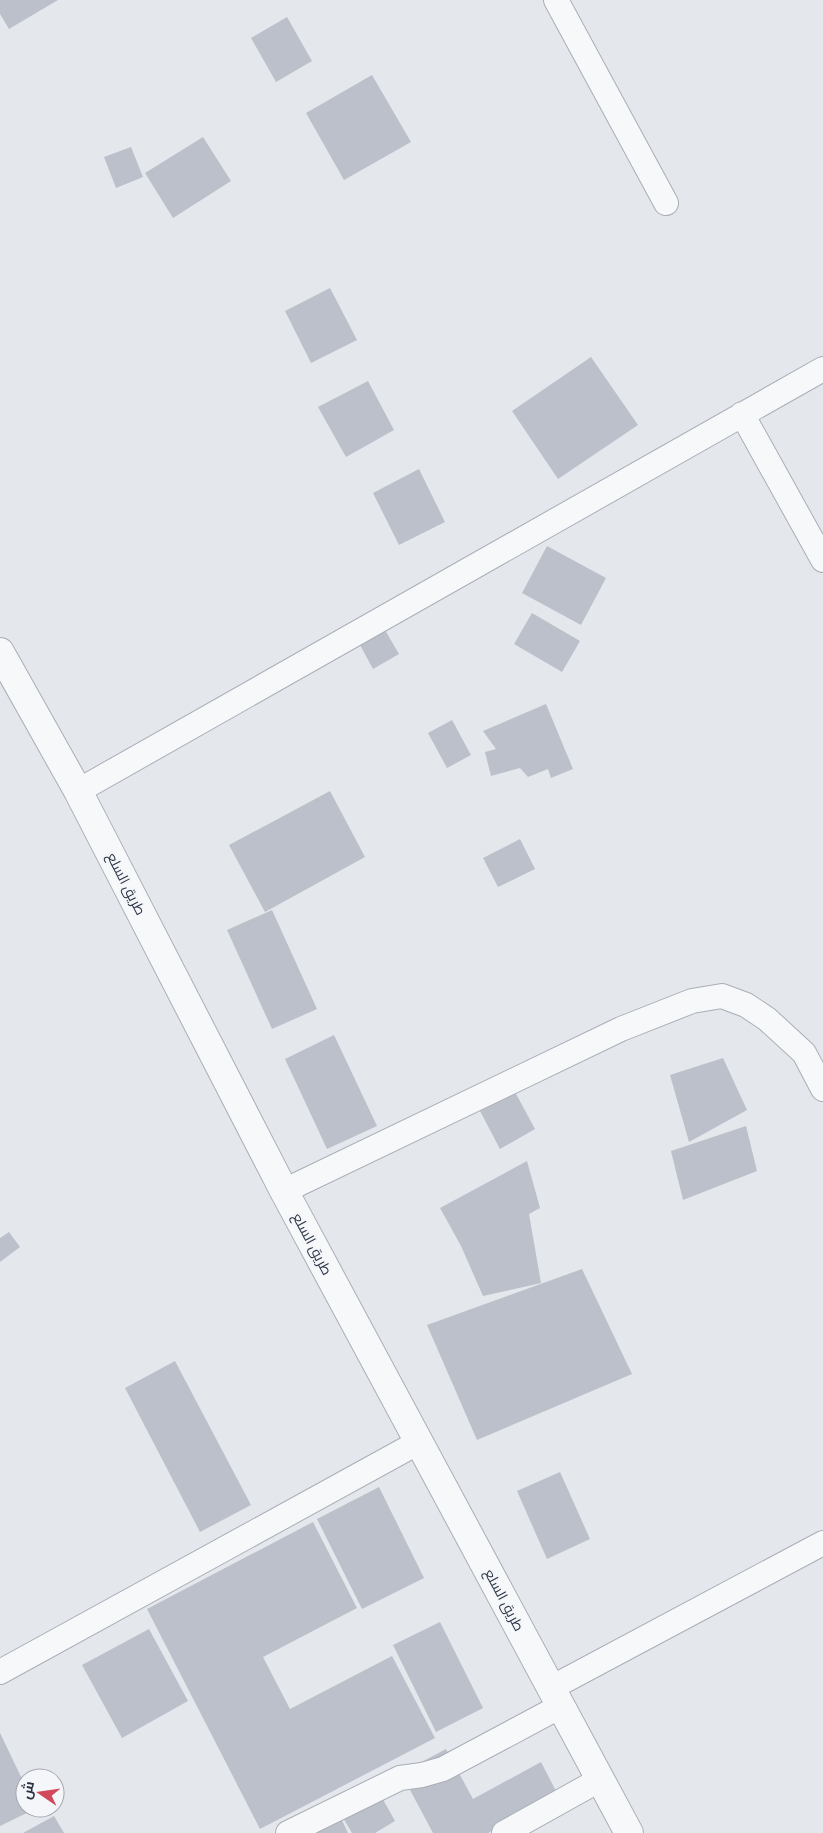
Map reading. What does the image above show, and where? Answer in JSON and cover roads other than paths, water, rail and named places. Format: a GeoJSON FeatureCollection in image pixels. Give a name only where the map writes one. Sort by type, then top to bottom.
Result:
{"type":"FeatureCollection","features":[{"type":"Feature","properties":{"kind":"street"},"geometry":{"type":"LineString","coordinates":[[556,0],[666,203]]}},
{"type":"Feature","properties":{"kind":"street"},"geometry":{"type":"LineString","coordinates":[[78,791],[823,369]]}},
{"type":"Feature","properties":{"kind":"street"},"geometry":{"type":"LineString","coordinates":[[742,414],[823,560]]}},
{"type":"Feature","properties":{"kind":"street","name":"طريق السلع"},"geometry":{"type":"LineString","coordinates":[[0,652],[78,791],[284,1191],[629,1833]]}},
{"type":"Feature","properties":{"kind":"street"},"geometry":{"type":"LineString","coordinates":[[284,1191],[621,1029],[692,1000],[722,996],[746,1005],[766,1019],[804,1053],[823,1089]]}},
{"type":"Feature","properties":{"kind":"street"},"geometry":{"type":"LineString","coordinates":[[0,1672],[419,1442]]}},
{"type":"Feature","properties":{"kind":"street"},"geometry":{"type":"LineString","coordinates":[[288,1833],[400,1778],[422,1775],[443,1769],[556,1697],[823,1543]]}},
{"type":"Feature","properties":{"kind":"street"},"geometry":{"type":"LineString","coordinates":[[504,1833],[600,1779]]}}]}
